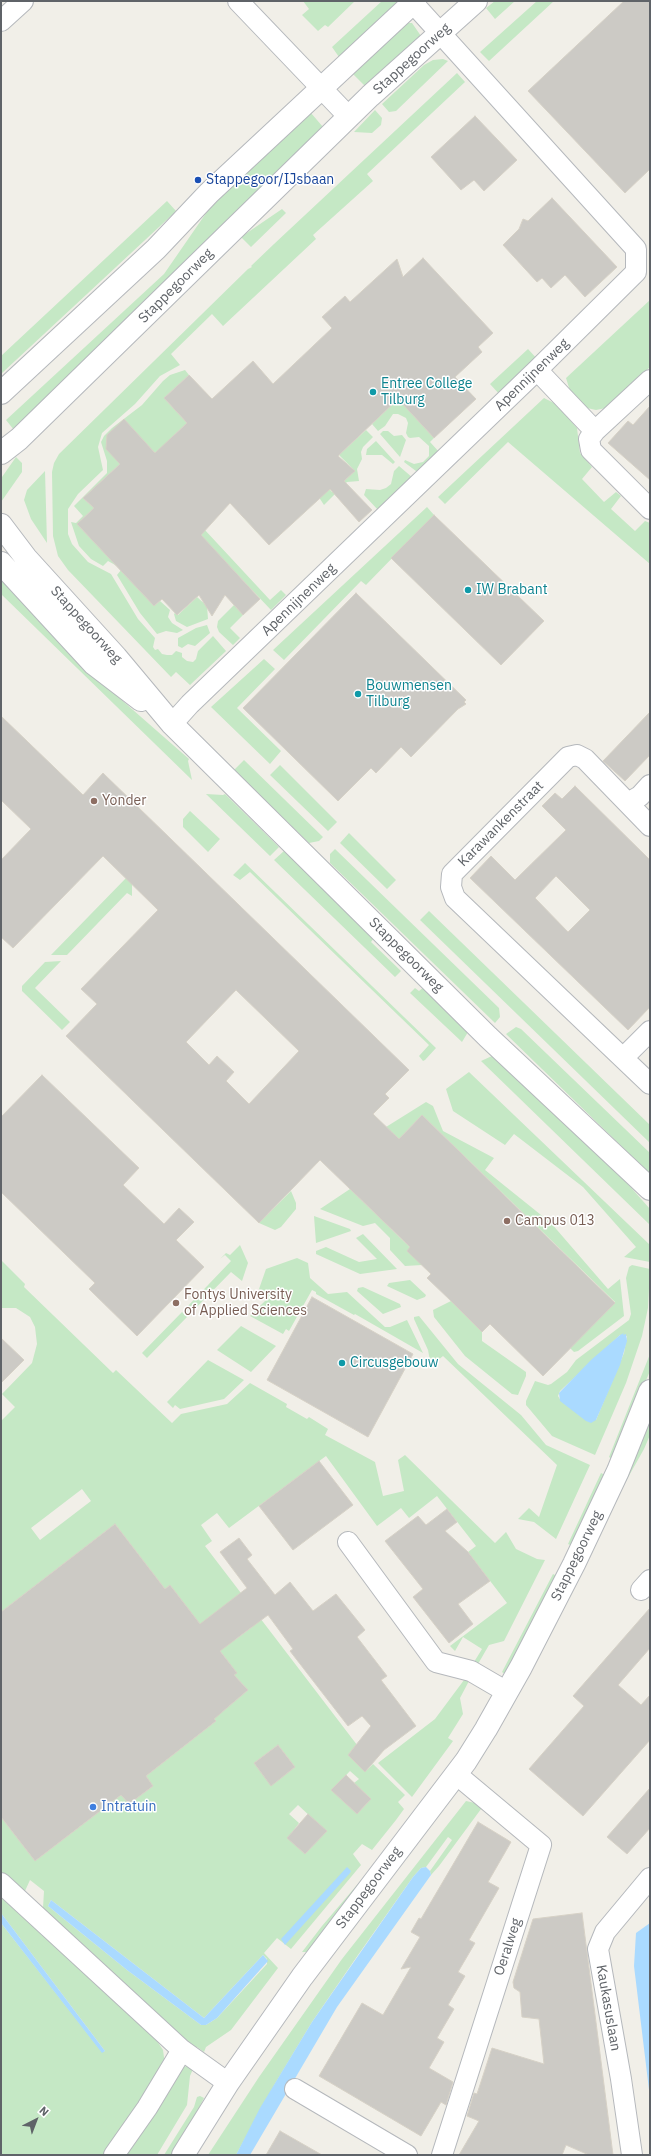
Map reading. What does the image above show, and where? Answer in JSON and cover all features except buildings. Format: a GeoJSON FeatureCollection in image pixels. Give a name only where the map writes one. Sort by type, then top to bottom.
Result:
{"type":"FeatureCollection","features":[{"type":"Feature","properties":{"kind":"street"},"geometry":{"type":"LineString","coordinates":[[2,17],[23,1]]}},
{"type":"Feature","properties":{"kind":"street"},"geometry":{"type":"LineString","coordinates":[[238,1],[349,117]]}},
{"type":"Feature","properties":{"kind":"street","name":"Stappegoorweg"},"geometry":{"type":"LineString","coordinates":[[1,453],[24,434],[349,117],[476,1]]}},
{"type":"Feature","properties":{"kind":"street"},"geometry":{"type":"LineString","coordinates":[[1,393],[156,249],[209,193],[414,2]]}},
{"type":"Feature","properties":{"kind":"street","name":"Apennijnenweg"},"geometry":{"type":"LineString","coordinates":[[172,724],[190,704],[537,370],[636,272],[636,249],[440,33],[414,2]]}},
{"type":"Feature","properties":{"kind":"street"},"geometry":{"type":"LineString","coordinates":[[537,370],[595,431]]}},
{"type":"Feature","properties":{"kind":"street"},"geometry":{"type":"LineString","coordinates":[[650,380],[595,431],[589,439],[591,450],[650,509]]}},
{"type":"Feature","properties":{"kind":"street","name":"Stappegoorweg"},"geometry":{"type":"LineString","coordinates":[[1,525],[26,558],[116,657],[172,724],[488,1037],[647,1189]]}},
{"type":"Feature","properties":{"kind":"street","name":"Stappegoorweg"},"geometry":{"type":"LineString","coordinates":[[1,563],[94,664],[172,724]]}},
{"type":"Feature","properties":{"kind":"street","name":"Karawankenstraat"},"geometry":{"type":"LineString","coordinates":[[650,826],[585,759],[577,754],[568,757],[452,874],[451,887],[455,898],[650,1084]]}},
{"type":"Feature","properties":{"kind":"street"},"geometry":{"type":"LineString","coordinates":[[628,803],[640,796],[650,785]]}},
{"type":"Feature","properties":{"kind":"street"},"geometry":{"type":"LineString","coordinates":[[623,1058],[650,1031]]}},
{"type":"Feature","properties":{"kind":"street","name":"Stappegoorweg"},"geometry":{"type":"LineString","coordinates":[[182,2155],[228,2084],[302,1977],[456,1774],[486,1729],[574,1564],[645,1410],[650,1391]]}},
{"type":"Feature","properties":{"kind":"street"},"geometry":{"type":"LineString","coordinates":[[348,1542],[436,1662],[471,1671],[507,1692]]}},
{"type":"Feature","properties":{"kind":"street","name":"Oeralweg"},"geometry":{"type":"LineString","coordinates":[[442,2155],[541,1845],[456,1774]]}},
{"type":"Feature","properties":{"kind":"street","name":"Kaukasuslaan"},"geometry":{"type":"LineString","coordinates":[[632,2155],[621,2080],[598,1950],[604,1932],[650,1878]]}},
{"type":"Feature","properties":{"kind":"street"},"geometry":{"type":"LineString","coordinates":[[1,1883],[182,2050],[228,2084]]}},
{"type":"Feature","properties":{"kind":"street"},"geometry":{"type":"LineString","coordinates":[[114,2155],[147,2108],[182,2050]]}},
{"type":"Feature","properties":{"kind":"street"},"geometry":{"type":"LineString","coordinates":[[295,2089],[407,2155]]}},
{"type":"Feature","properties":{"kind":"green space"},"geometry":{"type":"Polygon","coordinates":[[[303,1],[355,1],[328,27],[325,25],[318,31],[302,15],[309,9],[303,1]]]}},
{"type":"Feature","properties":{"kind":"green space"},"geometry":{"type":"Polygon","coordinates":[[[382,1],[396,1],[398,3],[339,57],[332,47],[382,1]]]}},
{"type":"Feature","properties":{"kind":"green space"},"geometry":{"type":"Polygon","coordinates":[[[495,1],[515,1],[495,19],[486,8],[495,1]]]}},
{"type":"Feature","properties":{"kind":"green space"},"geometry":{"type":"Polygon","coordinates":[[[537,1],[554,1],[489,61],[480,52],[537,1]]]}},
{"type":"Feature","properties":{"kind":"green space"},"geometry":{"type":"Polygon","coordinates":[[[407,23],[412,23],[421,36],[366,87],[353,74],[407,23]]]}},
{"type":"Feature","properties":{"kind":"green space"},"geometry":{"type":"Polygon","coordinates":[[[443,59],[448,61],[396,111],[389,112],[382,104],[424,65],[433,60],[443,59]]]}},
{"type":"Feature","properties":{"kind":"green space"},"geometry":{"type":"Polygon","coordinates":[[[457,73],[465,82],[367,174],[373,181],[313,235],[316,239],[223,326],[212,314],[171,354],[180,365],[160,376],[135,404],[102,433],[98,447],[103,470],[78,494],[68,509],[68,534],[72,544],[88,562],[111,574],[138,619],[155,638],[153,647],[155,650],[158,649],[162,654],[167,655],[172,655],[176,651],[182,653],[182,657],[187,661],[193,662],[196,659],[198,651],[213,636],[226,651],[190,685],[176,672],[171,677],[68,570],[58,556],[53,536],[52,472],[54,463],[59,454],[248,269],[252,267],[251,266],[457,73]]]}},
{"type":"Feature","properties":{"kind":"green space"},"geometry":{"type":"Polygon","coordinates":[[[375,110],[382,118],[381,125],[372,133],[354,132],[375,110]]]}},
{"type":"Feature","properties":{"kind":"green space"},"geometry":{"type":"Polygon","coordinates":[[[311,113],[323,127],[14,430],[6,420],[164,274],[211,206],[311,113]]]}},
{"type":"Feature","properties":{"kind":"green space"},"geometry":{"type":"Polygon","coordinates":[[[167,201],[176,211],[1,374],[1,356],[167,201]]]}},
{"type":"Feature","properties":{"kind":"green space"},"geometry":{"type":"Polygon","coordinates":[[[282,209],[286,213],[251,247],[241,237],[282,209]]]}},
{"type":"Feature","properties":{"kind":"green space"},"geometry":{"type":"Polygon","coordinates":[[[650,300],[650,367],[606,408],[596,410],[587,408],[570,391],[566,378],[650,300]]]}},
{"type":"Feature","properties":{"kind":"green space"},"geometry":{"type":"Polygon","coordinates":[[[528,349],[539,361],[501,396],[490,384],[528,349]]]}},
{"type":"Feature","properties":{"kind":"green space"},"geometry":{"type":"Polygon","coordinates":[[[185,370],[189,375],[164,398],[187,423],[171,438],[186,454],[170,469],[124,420],[120,464],[83,498],[94,508],[77,524],[117,566],[108,561],[103,566],[91,559],[79,546],[71,522],[76,523],[83,516],[74,506],[107,473],[107,461],[101,442],[104,436],[142,405],[170,375],[185,370]]]}},
{"type":"Feature","properties":{"kind":"green space"},"geometry":{"type":"Polygon","coordinates":[[[544,398],[556,404],[577,428],[580,453],[592,467],[582,479],[604,502],[616,492],[621,496],[611,509],[635,531],[645,521],[650,523],[650,564],[508,442],[445,504],[438,497],[544,398]]]}},
{"type":"Feature","properties":{"kind":"green space"},"geometry":{"type":"Polygon","coordinates":[[[398,399],[434,438],[430,442],[440,453],[420,471],[416,471],[404,462],[405,460],[414,464],[423,462],[429,456],[429,446],[419,437],[408,437],[406,433],[408,423],[406,418],[398,414],[393,414],[385,426],[378,431],[372,424],[398,399]]]}},
{"type":"Feature","properties":{"kind":"green space"},"geometry":{"type":"Polygon","coordinates":[[[366,430],[373,437],[363,447],[361,452],[362,459],[357,469],[359,481],[347,482],[324,505],[276,432],[332,492],[355,471],[339,455],[366,430]]]}},
{"type":"Feature","properties":{"kind":"green space"},"geometry":{"type":"Polygon","coordinates":[[[383,431],[388,431],[394,436],[402,435],[406,440],[400,457],[380,434],[383,431]]]}},
{"type":"Feature","properties":{"kind":"green space"},"geometry":{"type":"Polygon","coordinates":[[[376,441],[395,462],[393,464],[382,455],[366,455],[367,449],[376,441]]]}},
{"type":"Feature","properties":{"kind":"green space"},"geometry":{"type":"Polygon","coordinates":[[[16,457],[22,463],[22,472],[1,502],[2,477],[16,457]]]}},
{"type":"Feature","properties":{"kind":"green space"},"geometry":{"type":"Polygon","coordinates":[[[399,466],[413,478],[378,510],[364,495],[366,489],[380,490],[386,488],[391,484],[394,471],[399,466]]]}},
{"type":"Feature","properties":{"kind":"green space"},"geometry":{"type":"Polygon","coordinates":[[[45,471],[47,543],[31,519],[24,500],[27,490],[45,471]]]}},
{"type":"Feature","properties":{"kind":"green space"},"geometry":{"type":"Polygon","coordinates":[[[427,507],[434,515],[366,585],[361,581],[284,660],[273,650],[427,507]]]}},
{"type":"Feature","properties":{"kind":"green space"},"geometry":{"type":"Polygon","coordinates":[[[204,529],[270,600],[281,590],[286,595],[271,610],[199,534],[204,529]]]}},
{"type":"Feature","properties":{"kind":"green space"},"geometry":{"type":"Polygon","coordinates":[[[121,570],[154,606],[160,601],[170,610],[168,617],[172,623],[183,630],[177,633],[166,631],[157,634],[140,613],[117,575],[121,570]]]}},
{"type":"Feature","properties":{"kind":"green space"},"geometry":{"type":"Polygon","coordinates":[[[1,579],[76,660],[189,759],[188,761],[192,780],[1,594],[1,579]]]}},
{"type":"Feature","properties":{"kind":"green space"},"geometry":{"type":"Polygon","coordinates":[[[197,597],[207,606],[208,619],[187,627],[176,621],[174,614],[175,613],[178,615],[197,597]]]}},
{"type":"Feature","properties":{"kind":"green space"},"geometry":{"type":"Polygon","coordinates":[[[234,605],[243,615],[230,628],[240,638],[233,645],[219,632],[217,627],[218,621],[234,605]]]}},
{"type":"Feature","properties":{"kind":"green space"},"geometry":{"type":"Polygon","coordinates":[[[207,625],[210,633],[195,646],[188,644],[182,648],[178,646],[178,638],[196,628],[207,625]]]}},
{"type":"Feature","properties":{"kind":"green space"},"geometry":{"type":"Polygon","coordinates":[[[264,659],[275,669],[237,708],[281,751],[270,764],[211,707],[264,659]]]}},
{"type":"Feature","properties":{"kind":"green space"},"geometry":{"type":"Polygon","coordinates":[[[244,760],[323,837],[319,841],[309,843],[234,770],[244,760]]]}},
{"type":"Feature","properties":{"kind":"green space"},"geometry":{"type":"Polygon","coordinates":[[[280,765],[337,822],[328,831],[270,775],[280,765]]]}},
{"type":"Feature","properties":{"kind":"green space"},"geometry":{"type":"Polygon","coordinates":[[[206,794],[225,794],[279,847],[270,856],[206,794]]]}},
{"type":"Feature","properties":{"kind":"green space"},"geometry":{"type":"Polygon","coordinates":[[[190,811],[220,839],[208,852],[183,827],[183,819],[190,811]]]}},
{"type":"Feature","properties":{"kind":"green space"},"geometry":{"type":"Polygon","coordinates":[[[349,833],[396,880],[387,889],[340,843],[349,833]]]}},
{"type":"Feature","properties":{"kind":"green space"},"geometry":{"type":"Polygon","coordinates":[[[335,849],[499,1008],[500,1017],[495,1023],[330,863],[330,854],[335,849]]]}},
{"type":"Feature","properties":{"kind":"green space"},"geometry":{"type":"Polygon","coordinates":[[[284,851],[374,938],[371,942],[401,971],[395,977],[274,860],[284,851]]]}},
{"type":"Feature","properties":{"kind":"green space"},"geometry":{"type":"Polygon","coordinates":[[[245,863],[436,1048],[425,1060],[423,1061],[419,1056],[429,1045],[250,872],[240,880],[233,875],[245,863]]]}},
{"type":"Feature","properties":{"kind":"green space"},"geometry":{"type":"Polygon","coordinates":[[[127,877],[132,881],[132,896],[127,893],[67,955],[51,955],[127,877]]]}},
{"type":"Feature","properties":{"kind":"green space"},"geometry":{"type":"Polygon","coordinates":[[[429,911],[650,1125],[650,1143],[420,920],[429,911]]]}},
{"type":"Feature","properties":{"kind":"green space"},"geometry":{"type":"Polygon","coordinates":[[[61,961],[35,988],[70,1022],[62,1030],[22,991],[22,986],[45,962],[61,961]]]}},
{"type":"Feature","properties":{"kind":"green space"},"geometry":{"type":"Polygon","coordinates":[[[424,987],[468,1032],[462,1042],[410,993],[415,988],[419,991],[424,987]]]}},
{"type":"Feature","properties":{"kind":"green space"},"geometry":{"type":"Polygon","coordinates":[[[516,1027],[521,1029],[650,1153],[650,1174],[506,1034],[516,1027]]]}},
{"type":"Feature","properties":{"kind":"green space"},"geometry":{"type":"Polygon","coordinates":[[[492,1056],[627,1183],[650,1209],[650,1225],[481,1061],[492,1056]]]}},
{"type":"Feature","properties":{"kind":"green space"},"geometry":{"type":"Polygon","coordinates":[[[469,1072],[650,1245],[650,1262],[624,1257],[636,1247],[583,1187],[514,1134],[505,1145],[453,1111],[446,1089],[469,1072]]]}},
{"type":"Feature","properties":{"kind":"green space"},"geometry":{"type":"Polygon","coordinates":[[[426,1102],[433,1106],[443,1131],[494,1158],[485,1170],[551,1223],[608,1289],[620,1279],[624,1316],[578,1351],[574,1352],[570,1348],[615,1302],[422,1115],[399,1139],[386,1127],[426,1102]]]}},
{"type":"Feature","properties":{"kind":"green space"},"geometry":{"type":"Polygon","coordinates":[[[350,1189],[422,1259],[422,1265],[405,1266],[390,1250],[390,1238],[375,1223],[363,1226],[320,1209],[350,1189]]]}},
{"type":"Feature","properties":{"kind":"green space"},"geometry":{"type":"Polygon","coordinates":[[[291,1191],[296,1203],[296,1209],[281,1227],[275,1230],[259,1223],[291,1191]]]}},
{"type":"Feature","properties":{"kind":"green space"},"geometry":{"type":"Polygon","coordinates":[[[314,1216],[350,1229],[351,1231],[316,1243],[314,1216]]]}},
{"type":"Feature","properties":{"kind":"green space"},"geometry":{"type":"Polygon","coordinates":[[[363,1234],[397,1269],[360,1274],[316,1254],[316,1251],[326,1247],[359,1262],[377,1259],[356,1238],[363,1234]]]}},
{"type":"Feature","properties":{"kind":"green space"},"geometry":{"type":"Polygon","coordinates":[[[240,1245],[248,1263],[242,1281],[231,1272],[191,1313],[186,1308],[231,1261],[225,1255],[220,1259],[226,1253],[230,1255],[240,1245]]]}},
{"type":"Feature","properties":{"kind":"green space"},"geometry":{"type":"Polygon","coordinates":[[[297,1258],[308,1263],[310,1278],[328,1294],[347,1292],[385,1327],[390,1327],[407,1320],[423,1353],[355,1314],[354,1315],[316,1294],[316,1292],[312,1290],[289,1331],[286,1329],[283,1334],[250,1316],[268,1298],[259,1289],[266,1269],[297,1258]]]}},
{"type":"Feature","properties":{"kind":"green space"},"geometry":{"type":"Polygon","coordinates":[[[1,1260],[25,1284],[24,1287],[113,1373],[116,1370],[172,1423],[181,1414],[227,1404],[250,1383],[287,1404],[286,1407],[307,1419],[309,1417],[328,1429],[325,1435],[375,1462],[383,1496],[404,1491],[398,1460],[405,1455],[495,1543],[506,1532],[516,1549],[537,1559],[545,1560],[504,1641],[489,1645],[478,1664],[474,1662],[482,1649],[463,1637],[455,1651],[450,1646],[507,1603],[468,1552],[476,1546],[437,1496],[409,1518],[401,1508],[377,1526],[326,1456],[229,1528],[217,1513],[201,1525],[212,1541],[205,1546],[367,1758],[355,1747],[348,1755],[365,1772],[373,1764],[405,1795],[398,1802],[404,1809],[396,1820],[372,1850],[362,1844],[353,1854],[361,1865],[291,1949],[277,1938],[264,1953],[278,1968],[231,2030],[206,2047],[204,2052],[197,2047],[191,2047],[43,1908],[44,1891],[30,1880],[25,1891],[1,1872],[1,1817],[35,1861],[121,1795],[129,1804],[153,1786],[146,1776],[216,1721],[204,1705],[211,1700],[222,1712],[248,1690],[234,1675],[236,1672],[170,1585],[165,1589],[115,1524],[1,1612],[1,1421],[15,1407],[2,1394],[32,1363],[37,1344],[35,1327],[30,1317],[16,1308],[1,1308],[1,1260]],[[82,1489],[31,1528],[40,1540],[91,1501],[82,1489]],[[231,1600],[226,1627],[235,1640],[252,1627],[231,1600]],[[278,1745],[254,1763],[271,1785],[295,1767],[278,1745]],[[350,1771],[332,1790],[357,1814],[371,1799],[354,1783],[359,1779],[350,1771]],[[298,1805],[289,1814],[299,1823],[288,1838],[305,1854],[326,1831],[298,1805]],[[51,1900],[48,1906],[127,1970],[201,2025],[206,2025],[217,2018],[267,1964],[267,1959],[263,1955],[204,2018],[51,1900]]]}},
{"type":"Feature","properties":{"kind":"green space"},"geometry":{"type":"Polygon","coordinates":[[[632,1265],[650,1269],[648,1308],[642,1336],[626,1383],[595,1455],[552,1436],[526,1405],[526,1401],[535,1381],[548,1385],[551,1384],[567,1372],[576,1360],[629,1320],[631,1314],[626,1278],[629,1267],[632,1265]],[[620,1335],[560,1391],[558,1396],[561,1401],[596,1420],[624,1353],[627,1336],[620,1335]]]}},
{"type":"Feature","properties":{"kind":"green space"},"geometry":{"type":"Polygon","coordinates":[[[410,1280],[426,1295],[425,1297],[417,1300],[387,1286],[389,1283],[410,1280]]]}},
{"type":"Feature","properties":{"kind":"green space"},"geometry":{"type":"Polygon","coordinates":[[[363,1287],[400,1304],[401,1307],[383,1314],[357,1291],[358,1288],[363,1287]]]}},
{"type":"Feature","properties":{"kind":"green space"},"geometry":{"type":"Polygon","coordinates":[[[451,1301],[482,1332],[482,1341],[526,1372],[526,1376],[518,1395],[512,1394],[465,1356],[434,1317],[433,1310],[451,1301]]]}},
{"type":"Feature","properties":{"kind":"green space"},"geometry":{"type":"Polygon","coordinates":[[[182,1312],[187,1317],[147,1358],[142,1353],[182,1312]]]}},
{"type":"Feature","properties":{"kind":"green space"},"geometry":{"type":"Polygon","coordinates":[[[419,1316],[458,1364],[521,1415],[546,1445],[590,1465],[556,1539],[534,1522],[518,1519],[529,1508],[539,1517],[557,1465],[443,1356],[431,1366],[428,1350],[414,1319],[414,1317],[419,1316]]]}},
{"type":"Feature","properties":{"kind":"green space"},"geometry":{"type":"Polygon","coordinates":[[[241,1326],[276,1346],[251,1372],[217,1350],[241,1326]]]}},
{"type":"Feature","properties":{"kind":"green space"},"geometry":{"type":"Polygon","coordinates":[[[650,1354],[650,1371],[612,1459],[609,1457],[650,1354]]]}},
{"type":"Feature","properties":{"kind":"green space"},"geometry":{"type":"Polygon","coordinates":[[[208,1360],[244,1380],[224,1399],[180,1409],[175,1405],[173,1408],[167,1402],[208,1360]]]}},
{"type":"Feature","properties":{"kind":"green space"},"geometry":{"type":"Polygon","coordinates":[[[650,1420],[650,1435],[644,1449],[621,1490],[650,1420]]]}},
{"type":"Feature","properties":{"kind":"green space"},"geometry":{"type":"Polygon","coordinates":[[[601,1473],[605,1475],[572,1546],[568,1544],[601,1473]]]}},
{"type":"Feature","properties":{"kind":"green space"},"geometry":{"type":"Polygon","coordinates":[[[553,1574],[557,1576],[506,1675],[502,1672],[553,1574]]]}},
{"type":"Feature","properties":{"kind":"green space"},"geometry":{"type":"Polygon","coordinates":[[[464,1680],[469,1681],[460,1698],[463,1714],[448,1738],[453,1741],[412,1797],[378,1763],[435,1719],[464,1680]]]}},
{"type":"Feature","properties":{"kind":"green space"},"geometry":{"type":"Polygon","coordinates":[[[466,1801],[484,1805],[431,1875],[430,1871],[452,1840],[448,1837],[426,1867],[421,1868],[413,1877],[312,2022],[276,2082],[236,2155],[208,2155],[259,2077],[342,1959],[466,1801]]]}},
{"type":"Feature","properties":{"kind":"green space"},"geometry":{"type":"Polygon","coordinates":[[[362,1879],[309,1952],[302,1952],[322,1926],[362,1879]]]}},
{"type":"Feature","properties":{"kind":"green space"},"geometry":{"type":"Polygon","coordinates":[[[1,1894],[153,2035],[163,2050],[165,2065],[109,2155],[1,2155],[1,1923],[102,2052],[105,2051],[1,1913],[1,1894]]]}},
{"type":"Feature","properties":{"kind":"green space"},"geometry":{"type":"Polygon","coordinates":[[[189,2066],[193,2069],[190,2076],[187,2105],[157,2155],[121,2155],[179,2067],[189,2066]]]}},
{"type":"Feature","properties":{"kind":"green space"},"geometry":{"type":"Polygon","coordinates":[[[200,2096],[204,2098],[190,2126],[171,2155],[164,2155],[194,2107],[197,2097],[200,2096]]]}},
{"type":"Feature","properties":{"kind":"water"},"geometry":{"type":"Polygon","coordinates":[[[624,1333],[623,1335],[626,1334],[627,1341],[620,1365],[596,1420],[591,1423],[586,1421],[560,1401],[559,1393],[591,1360],[624,1333]]]}},
{"type":"Feature","properties":{"kind":"water"},"geometry":{"type":"Polygon","coordinates":[[[347,1867],[351,1871],[350,1873],[285,1945],[281,1939],[347,1867]]]}},
{"type":"Feature","properties":{"kind":"water"},"geometry":{"type":"Polygon","coordinates":[[[426,1867],[430,1871],[431,1875],[337,2007],[250,2155],[236,2155],[260,2108],[312,2022],[413,1877],[421,1868],[426,1867]]]}},
{"type":"Feature","properties":{"kind":"water"},"geometry":{"type":"Polygon","coordinates":[[[51,1900],[204,2018],[263,1955],[268,1961],[217,2018],[206,2025],[201,2025],[127,1970],[48,1906],[51,1900]]]}},
{"type":"Feature","properties":{"kind":"water"},"geometry":{"type":"Polygon","coordinates":[[[1,1913],[105,2051],[102,2053],[1,1923],[1,1913]]]}},
{"type":"Feature","properties":{"kind":"water"},"geometry":{"type":"Polygon","coordinates":[[[650,1923],[650,2098],[634,1966],[636,1933],[650,1923]]]}},
{"type":"Feature","properties":{"kind":"place","name":"Stappegoor/IJsbaan"},"geometry":{"type":"Point","coordinates":[198,180]}},
{"type":"Feature","properties":{"kind":"place","name":"Entree College Tilburg"},"geometry":{"type":"Point","coordinates":[373,392]}},
{"type":"Feature","properties":{"kind":"place","name":"IW Brabant"},"geometry":{"type":"Point","coordinates":[468,590]}},
{"type":"Feature","properties":{"kind":"place","name":"Bouwmensen Tilburg"},"geometry":{"type":"Point","coordinates":[358,694]}},
{"type":"Feature","properties":{"kind":"place","name":"Yonder"},"geometry":{"type":"Point","coordinates":[94,801]}},
{"type":"Feature","properties":{"kind":"place","name":"Campus 013"},"geometry":{"type":"Point","coordinates":[507,1221]}},
{"type":"Feature","properties":{"kind":"place","name":"Fontys University of Applied Sciences"},"geometry":{"type":"Point","coordinates":[176,1303]}},
{"type":"Feature","properties":{"kind":"place","name":"Circusgebouw"},"geometry":{"type":"Point","coordinates":[342,1363]}},
{"type":"Feature","properties":{"kind":"place","name":"Intratuin"},"geometry":{"type":"Point","coordinates":[93,1807]}}]}
